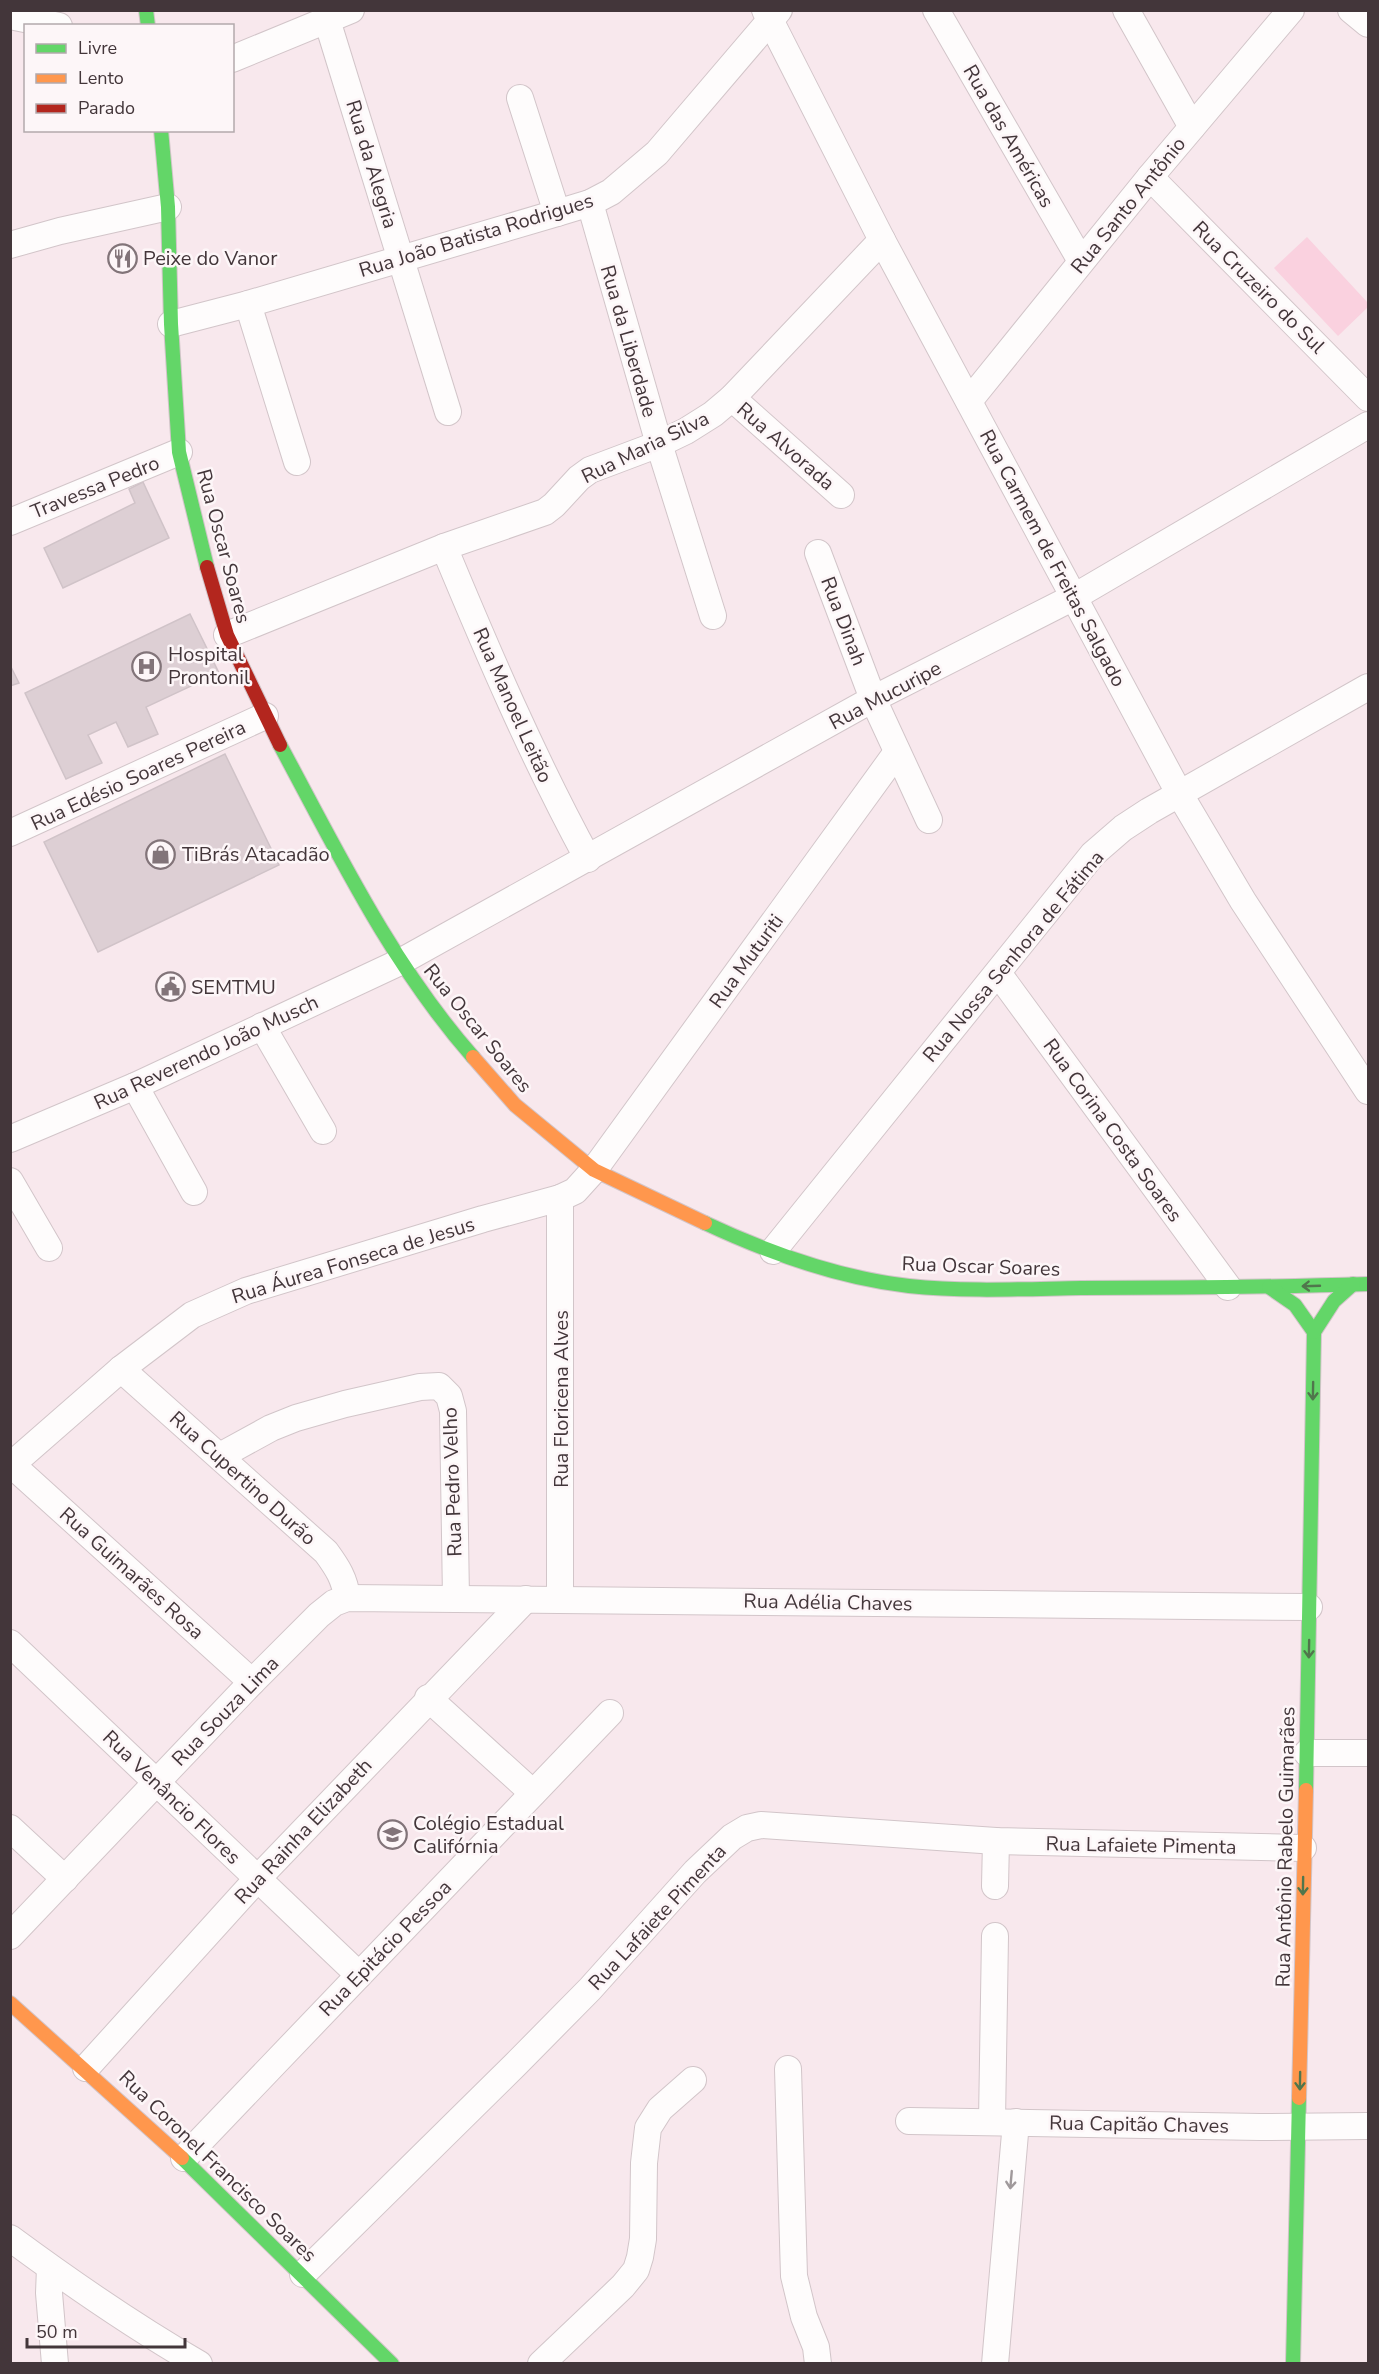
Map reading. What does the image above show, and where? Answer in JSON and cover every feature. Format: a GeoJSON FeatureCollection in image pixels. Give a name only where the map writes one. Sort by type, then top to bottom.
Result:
{"type":"FeatureCollection","features":[{"type":"Feature","properties":{"kind":"main road","name":"Rua Oscar Soares"},"geometry":{"type":"LineString","coordinates":[[161,132],[168,207],[171,324],[179,452],[198,536],[227,635],[265,716],[331,842],[400,962],[445,1025],[515,1105],[594,1170],[742,1240],[804,1263],[856,1277],[908,1286],[960,1289],[1368,1284]]}},
{"type":"Feature","properties":{"kind":"main road"},"geometry":{"type":"LineString","coordinates":[[1314,1332],[1334,1301],[1353,1284]]}},
{"type":"Feature","properties":{"kind":"main road"},"geometry":{"type":"LineString","coordinates":[[1269,1287],[1294,1303],[1308,1320],[1314,1332]]}},
{"type":"Feature","properties":{"kind":"main road","name":"Rua Antônio Rabelo Guimarães"},"geometry":{"type":"LineString","coordinates":[[1293,2364],[1314,1332]]}},
{"type":"Feature","properties":{"kind":"main road","name":"Rua Coronel Francisco Soares"},"geometry":{"type":"LineString","coordinates":[[10,2003],[86,2068],[184,2158],[392,2364]]}},
{"type":"Feature","properties":{"kind":"street"},"geometry":{"type":"LineString","coordinates":[[234,58],[351,10]]}},
{"type":"Feature","properties":{"kind":"street","name":"Rua das Américas"},"geometry":{"type":"LineString","coordinates":[[936,10],[1081,261]]}},
{"type":"Feature","properties":{"kind":"street"},"geometry":{"type":"LineString","coordinates":[[1126,10],[1192,127]]}},
{"type":"Feature","properties":{"kind":"street","name":"Rua Santo Antônio"},"geometry":{"type":"LineString","coordinates":[[969,401],[1150,177],[1291,10]]}},
{"type":"Feature","properties":{"kind":"street"},"geometry":{"type":"LineString","coordinates":[[1351,10],[1368,24]]}},
{"type":"Feature","properties":{"kind":"street","name":"Rua João Batista Rodrigues"},"geometry":{"type":"LineString","coordinates":[[171,324],[248,304],[590,203],[611,192],[657,153],[771,14]]}},
{"type":"Feature","properties":{"kind":"street","name":"Rua Carmem de Freitas Salgado"},"geometry":{"type":"LineString","coordinates":[[771,14],[882,240],[1179,793],[1243,901],[1368,1090]]}},
{"type":"Feature","properties":{"kind":"street"},"geometry":{"type":"LineString","coordinates":[[10,16],[49,24]]}},
{"type":"Feature","properties":{"kind":"street","name":"Rua da Alegria"},"geometry":{"type":"LineString","coordinates":[[327,20],[448,412]]}},
{"type":"Feature","properties":{"kind":"street"},"geometry":{"type":"LineString","coordinates":[[520,98],[557,213]]}},
{"type":"Feature","properties":{"kind":"street","name":"Rua Cruzeiro do Sul"},"geometry":{"type":"LineString","coordinates":[[1150,177],[1368,398]]}},
{"type":"Feature","properties":{"kind":"street","name":"Rua da Liberdade"},"geometry":{"type":"LineString","coordinates":[[590,203],[659,444],[713,616]]}},
{"type":"Feature","properties":{"kind":"street"},"geometry":{"type":"LineString","coordinates":[[10,245],[60,231],[168,207]]}},
{"type":"Feature","properties":{"kind":"street","name":"Rua Maria Silva"},"geometry":{"type":"LineString","coordinates":[[227,635],[444,547],[545,512],[590,470],[659,444],[704,420],[732,398],[882,240]]}},
{"type":"Feature","properties":{"kind":"street"},"geometry":{"type":"LineString","coordinates":[[248,304],[297,462]]}},
{"type":"Feature","properties":{"kind":"street","name":"Rua Alvorada"},"geometry":{"type":"LineString","coordinates":[[732,398],[841,495]]}},
{"type":"Feature","properties":{"kind":"street","name":"Rua Mucuripe"},"geometry":{"type":"LineString","coordinates":[[400,962],[873,699],[1074,597],[1368,425]]}},
{"type":"Feature","properties":{"kind":"street","name":"Travessa Pedro"},"geometry":{"type":"LineString","coordinates":[[10,522],[179,452]]}},
{"type":"Feature","properties":{"kind":"street","name":"Rua Manoel Leitão"},"geometry":{"type":"LineString","coordinates":[[444,547],[513,711],[559,807],[588,859]]}},
{"type":"Feature","properties":{"kind":"street","name":"Rua Dinah"},"geometry":{"type":"LineString","coordinates":[[818,553],[873,699],[929,820]]}},
{"type":"Feature","properties":{"kind":"street","name":"Rua Nossa Senhora de Fátima"},"geometry":{"type":"LineString","coordinates":[[773,1251],[1093,854],[1124,828],[1179,793],[1368,687]]}},
{"type":"Feature","properties":{"kind":"street","name":"Rua Edésio Soares Pereira"},"geometry":{"type":"LineString","coordinates":[[10,833],[265,716]]}},
{"type":"Feature","properties":{"kind":"street","name":"Rua Muturiti"},"geometry":{"type":"LineString","coordinates":[[594,1170],[897,752]]}},
{"type":"Feature","properties":{"kind":"street","name":"Rua Reverendo João Musch"},"geometry":{"type":"LineString","coordinates":[[10,1138],[135,1086],[400,962]]}},
{"type":"Feature","properties":{"kind":"street","name":"Rua Corina Costa Soares"},"geometry":{"type":"LineString","coordinates":[[998,972],[1228,1287]]}},
{"type":"Feature","properties":{"kind":"street"},"geometry":{"type":"LineString","coordinates":[[262,1026],[323,1131]]}},
{"type":"Feature","properties":{"kind":"street"},"geometry":{"type":"LineString","coordinates":[[135,1086],[194,1192]]}},
{"type":"Feature","properties":{"kind":"street","name":"Rua Áurea Fonseca de Jesus"},"geometry":{"type":"LineString","coordinates":[[11,1465],[121,1369],[192,1315],[246,1291],[560,1198],[575,1191],[594,1170]]}},
{"type":"Feature","properties":{"kind":"street"},"geometry":{"type":"LineString","coordinates":[[10,1181],[49,1248]]}},
{"type":"Feature","properties":{"kind":"street","name":"Rua Floricena Alves"},"geometry":{"type":"LineString","coordinates":[[560,1198],[560,1599]]}},
{"type":"Feature","properties":{"kind":"street","name":"Rua Cupertino Durão"},"geometry":{"type":"LineString","coordinates":[[121,1369],[326,1552],[345,1583],[347,1598]]}},
{"type":"Feature","properties":{"kind":"street","name":"Rua Pedro Velho"},"geometry":{"type":"LineString","coordinates":[[220,1456],[271,1428],[296,1418],[345,1404],[426,1386],[439,1386],[448,1396],[453,1412],[456,1598]]}},
{"type":"Feature","properties":{"kind":"street","name":"Rua Guimarães Rosa"},"geometry":{"type":"LineString","coordinates":[[11,1465],[252,1682]]}},
{"type":"Feature","properties":{"kind":"street","name":"Rua Adélia Chaves"},"geometry":{"type":"LineString","coordinates":[[347,1598],[1309,1607]]}},
{"type":"Feature","properties":{"kind":"street","name":"Rua Souza Lima"},"geometry":{"type":"LineString","coordinates":[[10,1936],[252,1682],[319,1615],[334,1603],[347,1598]]}},
{"type":"Feature","properties":{"kind":"street","name":"Rua Rainha Elizabeth"},"geometry":{"type":"LineString","coordinates":[[86,2068],[258,1878],[428,1698],[526,1599]]}},
{"type":"Feature","properties":{"kind":"street","name":"Rua Venâncio Flores"},"geometry":{"type":"LineString","coordinates":[[10,1643],[359,1975]]}},
{"type":"Feature","properties":{"kind":"street"},"geometry":{"type":"LineString","coordinates":[[428,1698],[533,1793]]}},
{"type":"Feature","properties":{"kind":"street","name":"Rua Epitácio Pessoa"},"geometry":{"type":"LineString","coordinates":[[184,2158],[610,1713]]}},
{"type":"Feature","properties":{"kind":"street"},"geometry":{"type":"LineString","coordinates":[[1307,1753],[1368,1754]]}},
{"type":"Feature","properties":{"kind":"street","name":"Rua Lafaiete Pimenta"},"geometry":{"type":"LineString","coordinates":[[303,2274],[524,2057],[590,1989],[695,1872],[732,1837],[747,1828],[761,1826],[996,1841],[1303,1848]]}},
{"type":"Feature","properties":{"kind":"street"},"geometry":{"type":"LineString","coordinates":[[10,1828],[66,1878]]}},
{"type":"Feature","properties":{"kind":"street"},"geometry":{"type":"LineString","coordinates":[[995,1886],[996,1841]]}},
{"type":"Feature","properties":{"kind":"street"},"geometry":{"type":"LineString","coordinates":[[995,1936],[1004,2121],[995,2364]]}},
{"type":"Feature","properties":{"kind":"street"},"geometry":{"type":"LineString","coordinates":[[788,2069],[794,2276],[804,2317],[816,2347],[818,2364]]}},
{"type":"Feature","properties":{"kind":"street"},"geometry":{"type":"LineString","coordinates":[[541,2364],[623,2286],[636,2270],[643,2239],[644,2163],[648,2128],[660,2109],[693,2080]]}},
{"type":"Feature","properties":{"kind":"street","name":"Rua Capitão Chaves"},"geometry":{"type":"LineString","coordinates":[[909,2121],[1368,2126]]}},
{"type":"Feature","properties":{"kind":"street"},"geometry":{"type":"LineString","coordinates":[[10,2238],[141,2330],[199,2364]]}},
{"type":"Feature","properties":{"kind":"street"},"geometry":{"type":"LineString","coordinates":[[50,2268],[49,2293],[55,2364]]}},
{"type":"Feature","properties":{"kind":"shaded area"},"geometry":{"type":"Polygon","coordinates":[[[1307,237],[1368,303],[1368,307],[1338,336],[1274,268],[1307,237]]]}},
{"type":"Feature","properties":{"kind":"building"},"geometry":{"type":"Polygon","coordinates":[[[143,482],[169,538],[63,588],[44,548],[135,503],[129,489],[143,482]]]}},
{"type":"Feature","properties":{"kind":"building"},"geometry":{"type":"Polygon","coordinates":[[[190,614],[219,673],[146,707],[158,734],[128,747],[116,722],[88,735],[102,763],[66,779],[25,693],[190,614]]]}},
{"type":"Feature","properties":{"kind":"building"},"geometry":{"type":"Polygon","coordinates":[[[10,665],[19,683],[10,686],[10,665]]]}},
{"type":"Feature","properties":{"kind":"building","name":"TiBrás Atacadão"},"geometry":{"type":"Polygon","coordinates":[[[225,754],[279,865],[98,952],[44,842],[225,754]]]}},
{"type":"Feature","properties":{"kind":"traffic: fast"},"geometry":{"type":"LineString","coordinates":[[146,10],[148,24]]}},
{"type":"Feature","properties":{"kind":"traffic: fast"},"geometry":{"type":"LineString","coordinates":[[161,132],[168,207],[171,324],[179,452],[207,567]]}},
{"type":"Feature","properties":{"kind":"traffic: fast"},"geometry":{"type":"LineString","coordinates":[[280,745],[345,867],[392,946],[417,985],[473,1057]]}},
{"type":"Feature","properties":{"kind":"traffic: fast"},"geometry":{"type":"LineString","coordinates":[[705,1223],[804,1263],[856,1277],[909,1286],[995,1290],[1368,1284]]}},
{"type":"Feature","properties":{"kind":"traffic: fast"},"geometry":{"type":"LineString","coordinates":[[1314,1332],[1334,1301],[1353,1284]]}},
{"type":"Feature","properties":{"kind":"traffic: fast"},"geometry":{"type":"LineString","coordinates":[[1269,1287],[1295,1305],[1314,1332],[1306,1790]]}},
{"type":"Feature","properties":{"kind":"traffic: fast"},"geometry":{"type":"LineString","coordinates":[[1293,2364],[1299,2098]]}},
{"type":"Feature","properties":{"kind":"traffic: fast"},"geometry":{"type":"LineString","coordinates":[[182,2158],[392,2364]]}},
{"type":"Feature","properties":{"kind":"traffic: slow"},"geometry":{"type":"LineString","coordinates":[[473,1057],[515,1105],[594,1170],[705,1223]]}},
{"type":"Feature","properties":{"kind":"traffic: slow"},"geometry":{"type":"LineString","coordinates":[[1299,2098],[1306,1790]]}},
{"type":"Feature","properties":{"kind":"traffic: slow"},"geometry":{"type":"LineString","coordinates":[[10,2003],[182,2158]]}},
{"type":"Feature","properties":{"kind":"traffic: jam"},"geometry":{"type":"LineString","coordinates":[[207,567],[227,635],[280,745]]}},
{"type":"Feature","properties":{"kind":"place","name":"Peixe do Vanor"},"geometry":{"type":"Point","coordinates":[122,258]}},
{"type":"Feature","properties":{"kind":"place","name":"Hospital Prontonil"},"geometry":{"type":"Point","coordinates":[147,666]}},
{"type":"Feature","properties":{"kind":"place","name":"TiBrás Atacadão"},"geometry":{"type":"Point","coordinates":[161,854]}},
{"type":"Feature","properties":{"kind":"place","name":"SEMTMU"},"geometry":{"type":"Point","coordinates":[170,987]}},
{"type":"Feature","properties":{"kind":"place","name":"Colégio Estadual Califórnia"},"geometry":{"type":"Point","coordinates":[392,1835]}}]}
